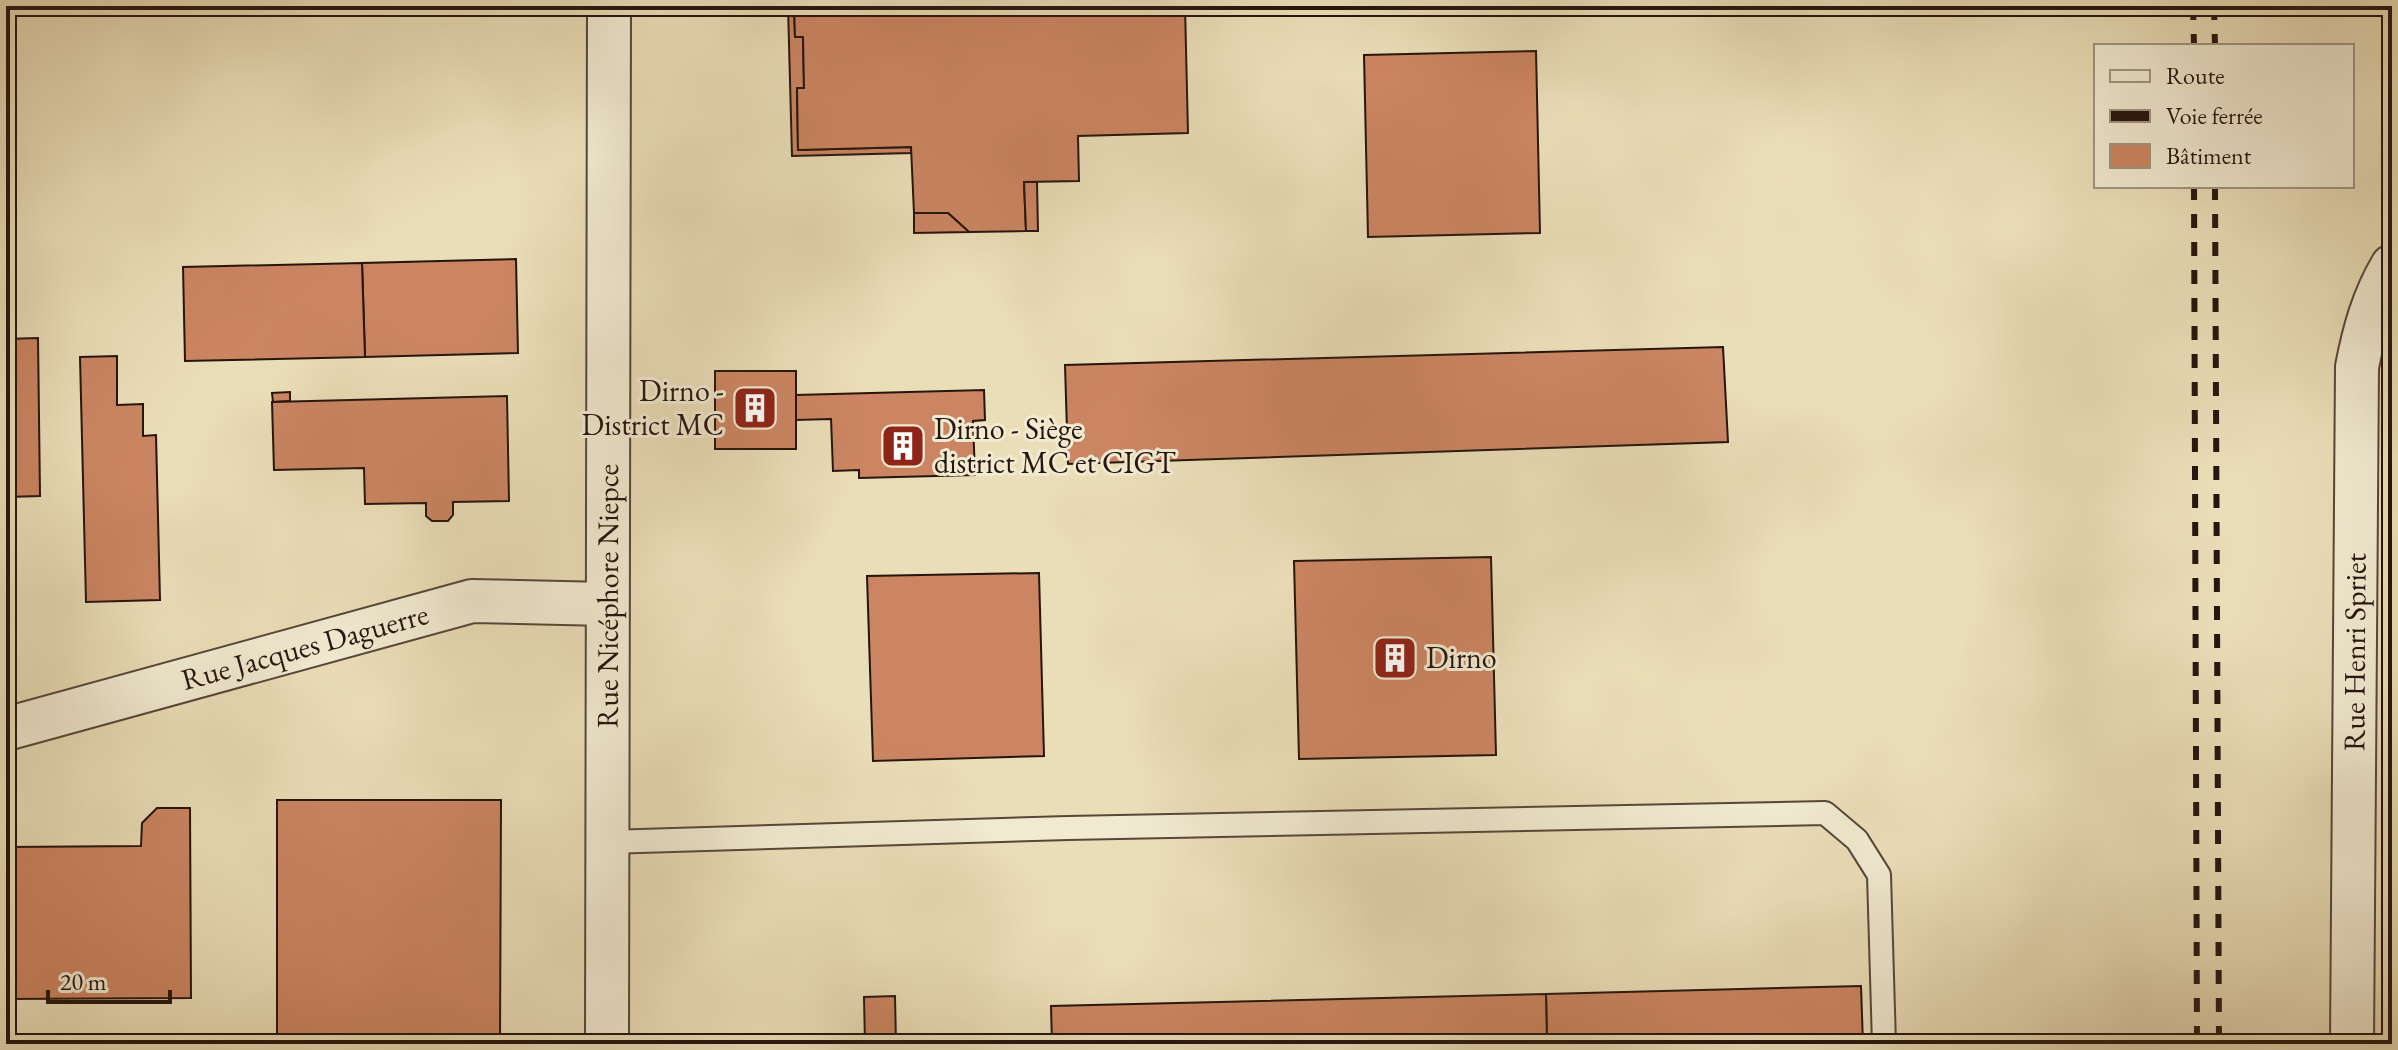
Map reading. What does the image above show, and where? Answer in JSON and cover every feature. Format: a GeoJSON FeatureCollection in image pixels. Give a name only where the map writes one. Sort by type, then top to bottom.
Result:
{"type":"FeatureCollection","features":[{"type":"Feature","properties":{"kind":"street","name":"Rue Nicéphore Niepce"},"geometry":{"type":"LineString","coordinates":[[607,1044],[609,6]]}},
{"type":"Feature","properties":{"kind":"street","name":"Rue Henri Spriet"},"geometry":{"type":"LineString","coordinates":[[2352,1044],[2357,367],[2365,324],[2392,266]]}},
{"type":"Feature","properties":{"kind":"street","name":"Rue Jacques Daguerre"},"geometry":{"type":"LineString","coordinates":[[6,729],[472,601],[607,604]]}},
{"type":"Feature","properties":{"kind":"lane"},"geometry":{"type":"LineString","coordinates":[[607,842],[1068,828],[1825,813],[1857,840],[1879,875],[1884,1044]]}},
{"type":"Feature","properties":{"kind":"building"},"geometry":{"type":"Polygon","coordinates":[[[788,6],[794,6],[795,37],[803,37],[804,88],[797,88],[798,150],[911,147],[912,153],[792,156],[788,6]]]}},
{"type":"Feature","properties":{"kind":"building"},"geometry":{"type":"Polygon","coordinates":[[[794,6],[1185,6],[1188,133],[1078,136],[1079,181],[1024,182],[1026,231],[969,232],[948,213],[914,213],[911,147],[798,150],[797,88],[804,88],[803,37],[795,37],[794,6]]]}},
{"type":"Feature","properties":{"kind":"building"},"geometry":{"type":"Polygon","coordinates":[[[1536,51],[1540,233],[1368,237],[1364,55],[1536,51]]]}},
{"type":"Feature","properties":{"kind":"building"},"geometry":{"type":"Polygon","coordinates":[[[1024,182],[1037,182],[1038,231],[1026,231],[1024,182]]]}},
{"type":"Feature","properties":{"kind":"building"},"geometry":{"type":"Polygon","coordinates":[[[914,213],[948,213],[969,232],[914,233],[914,213]]]}},
{"type":"Feature","properties":{"kind":"building"},"geometry":{"type":"Polygon","coordinates":[[[516,259],[518,353],[365,357],[362,263],[516,259]]]}},
{"type":"Feature","properties":{"kind":"building"},"geometry":{"type":"Polygon","coordinates":[[[362,263],[365,357],[185,361],[183,267],[362,263]]]}},
{"type":"Feature","properties":{"kind":"building"},"geometry":{"type":"Polygon","coordinates":[[[38,338],[40,496],[7,497],[10,600],[6,605],[6,339],[38,338]]]}},
{"type":"Feature","properties":{"kind":"building"},"geometry":{"type":"Polygon","coordinates":[[[1723,347],[1728,442],[1068,464],[1065,365],[1723,347]]]}},
{"type":"Feature","properties":{"kind":"building"},"geometry":{"type":"Polygon","coordinates":[[[117,356],[117,405],[143,404],[143,436],[156,435],[160,600],[86,602],[80,357],[117,356]]]}},
{"type":"Feature","properties":{"kind":"building","name":"Dirno - District MC"},"geometry":{"type":"Polygon","coordinates":[[[715,371],[796,371],[796,449],[715,449],[715,371]]]}},
{"type":"Feature","properties":{"kind":"building","name":"Dirno - Siège district MC et CIGT"},"geometry":{"type":"Polygon","coordinates":[[[984,390],[985,420],[973,421],[975,475],[859,478],[859,470],[833,471],[831,419],[796,420],[796,395],[984,390]]]}},
{"type":"Feature","properties":{"kind":"building"},"geometry":{"type":"Polygon","coordinates":[[[290,392],[290,401],[273,402],[272,393],[290,392]]]}},
{"type":"Feature","properties":{"kind":"building"},"geometry":{"type":"Polygon","coordinates":[[[507,396],[509,501],[453,502],[453,515],[448,521],[432,521],[426,516],[426,503],[365,504],[364,468],[274,470],[272,402],[507,396]]]}},
{"type":"Feature","properties":{"kind":"building","name":"Dirno"},"geometry":{"type":"Polygon","coordinates":[[[1491,557],[1496,755],[1299,759],[1294,561],[1491,557]]]}},
{"type":"Feature","properties":{"kind":"building"},"geometry":{"type":"Polygon","coordinates":[[[1039,573],[1044,756],[873,761],[867,576],[1039,573]]]}},
{"type":"Feature","properties":{"kind":"building"},"geometry":{"type":"Polygon","coordinates":[[[277,800],[501,800],[500,1044],[277,1044],[277,800]]]}},
{"type":"Feature","properties":{"kind":"building"},"geometry":{"type":"Polygon","coordinates":[[[157,808],[190,808],[191,998],[6,999],[6,847],[141,846],[142,823],[157,808]]]}},
{"type":"Feature","properties":{"kind":"building"},"geometry":{"type":"Polygon","coordinates":[[[1861,986],[1863,1044],[1547,1044],[1546,994],[1861,986]]]}},
{"type":"Feature","properties":{"kind":"building"},"geometry":{"type":"Polygon","coordinates":[[[1546,994],[1547,1044],[1052,1044],[1051,1006],[1546,994]]]}},
{"type":"Feature","properties":{"kind":"building"},"geometry":{"type":"Polygon","coordinates":[[[895,996],[896,1044],[865,1044],[864,997],[895,996]]]}},
{"type":"Feature","properties":{"kind":"railway"},"geometry":{"type":"LineString","coordinates":[[2193,6],[2194,44]]}},
{"type":"Feature","properties":{"kind":"railway"},"geometry":{"type":"LineString","coordinates":[[2214,6],[2215,44]]}},
{"type":"Feature","properties":{"kind":"railway"},"geometry":{"type":"LineString","coordinates":[[2194,188],[2197,1044]]}},
{"type":"Feature","properties":{"kind":"railway"},"geometry":{"type":"LineString","coordinates":[[2215,188],[2219,1044]]}},
{"type":"Feature","properties":{"kind":"place","name":"Dirno - District MC"},"geometry":{"type":"Point","coordinates":[755,408]}},
{"type":"Feature","properties":{"kind":"place","name":"Dirno - Siège district MC et CIGT"},"geometry":{"type":"Point","coordinates":[903,446]}},
{"type":"Feature","properties":{"kind":"place","name":"Dirno"},"geometry":{"type":"Point","coordinates":[1395,658]}}]}
